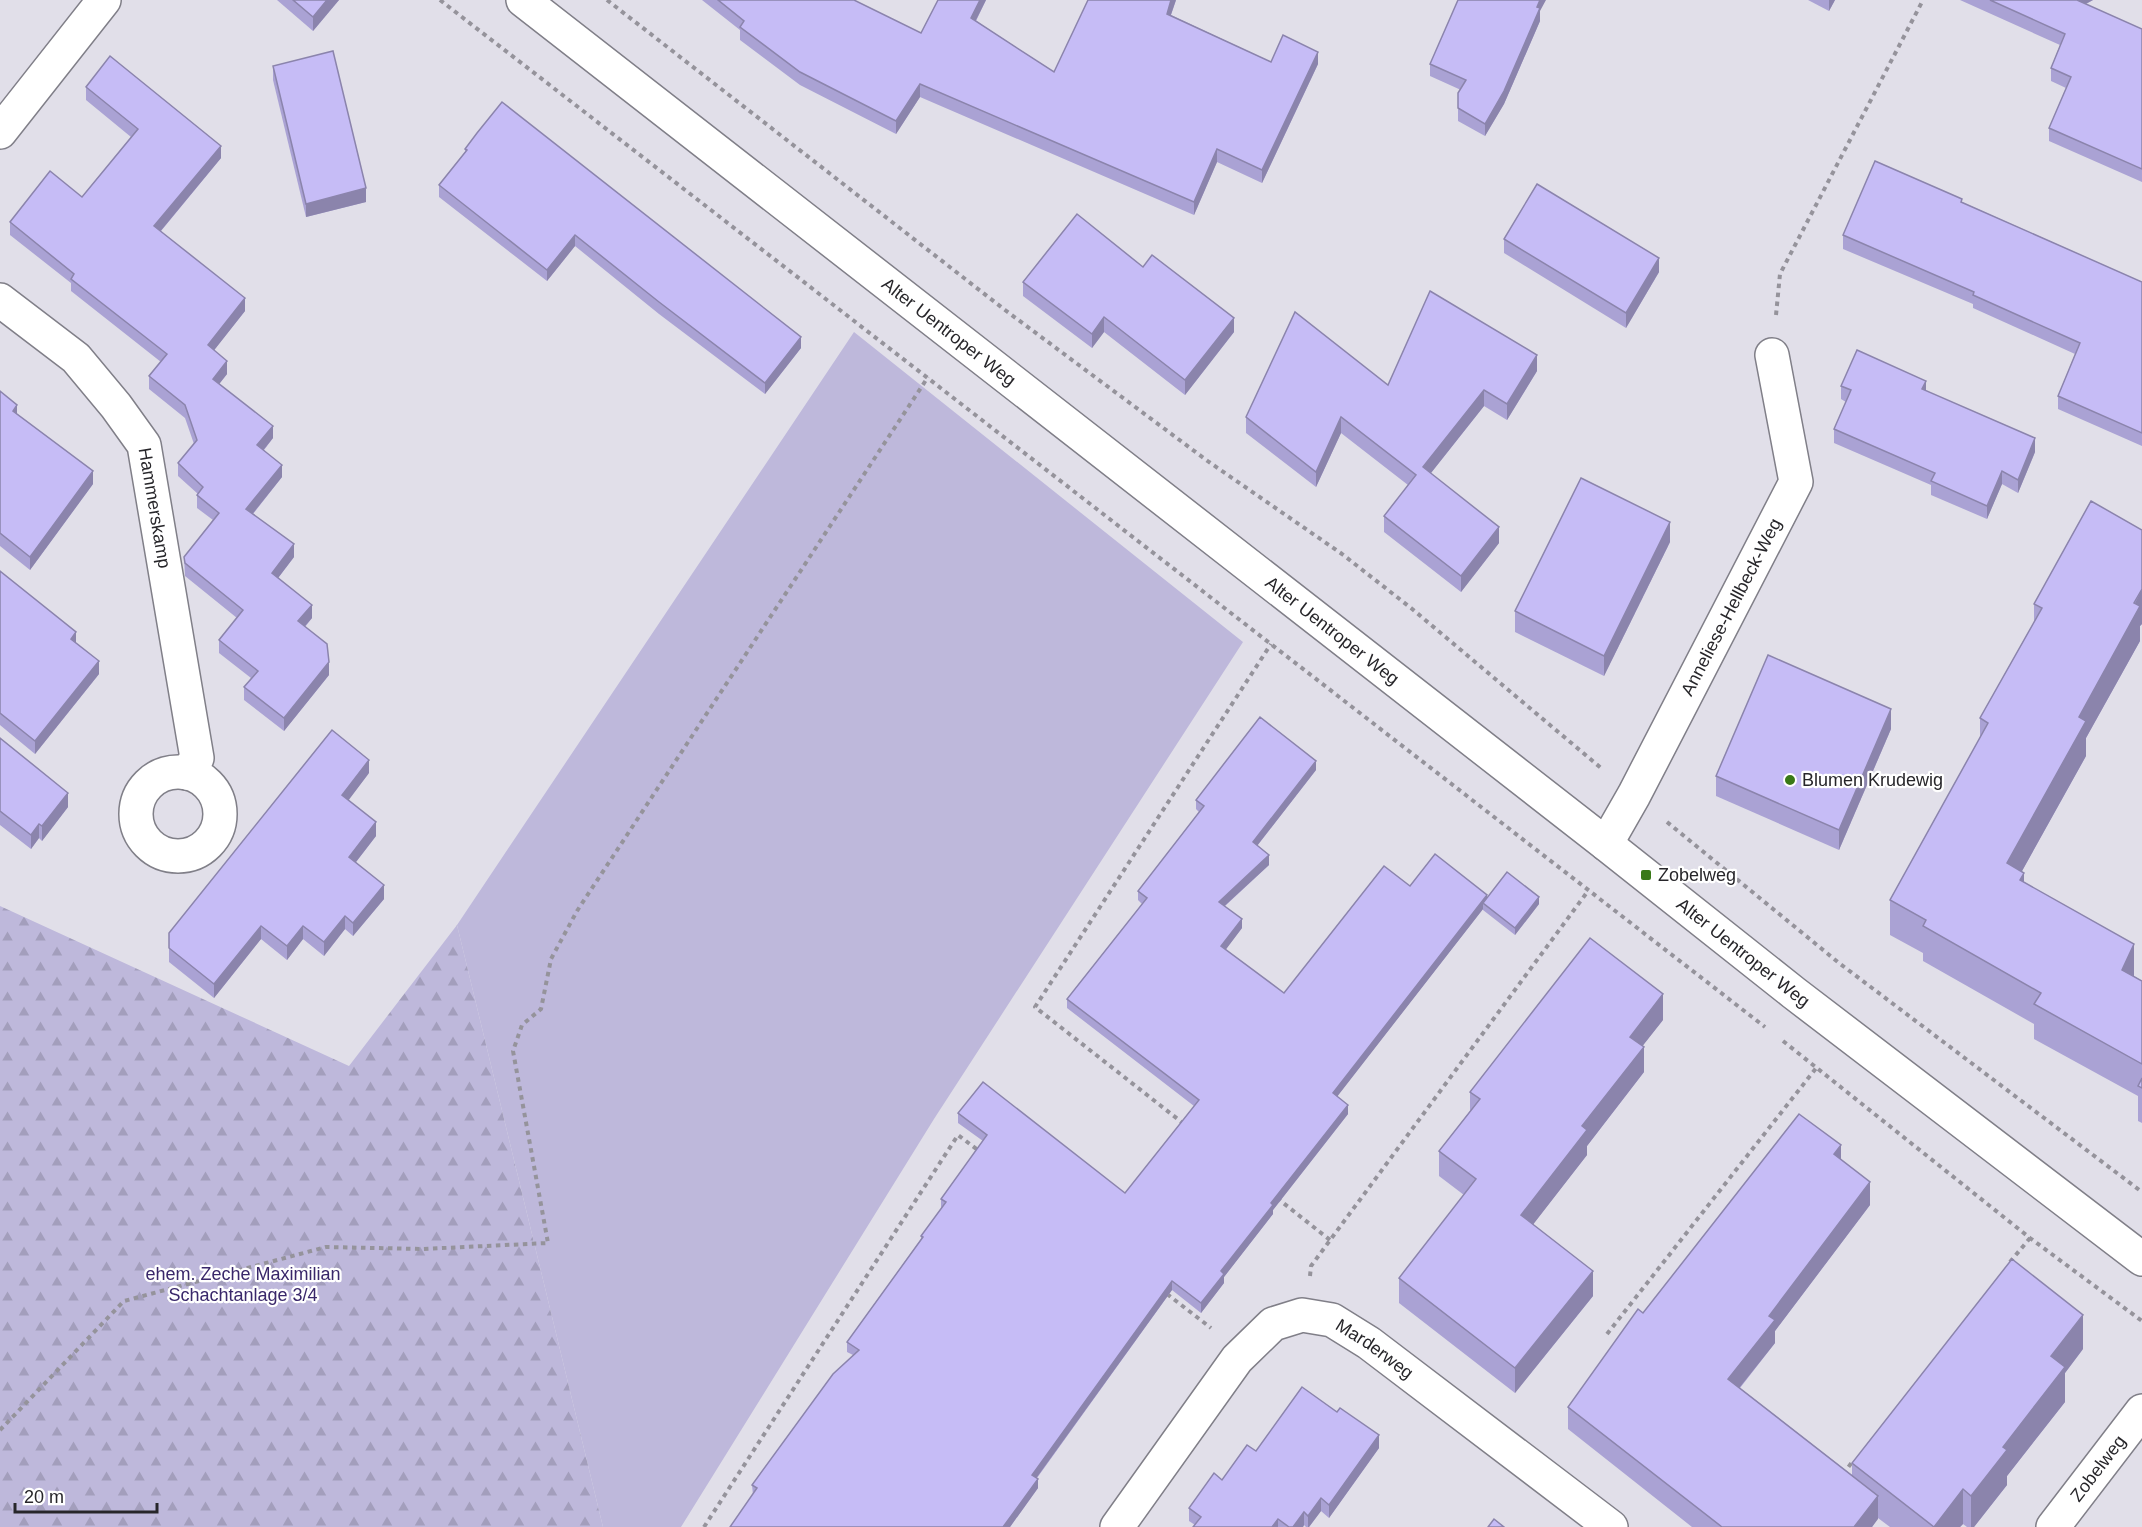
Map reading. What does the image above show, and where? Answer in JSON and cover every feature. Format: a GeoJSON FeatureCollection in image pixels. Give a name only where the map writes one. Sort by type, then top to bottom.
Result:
{"type":"FeatureCollection","features":[{"type":"Feature","properties":{"kind":"street"},"geometry":{"type":"LineString","coordinates":[[0,132],[104,0]]}},
{"type":"Feature","properties":{"kind":"street","name":"Alter Uentroper Weg"},"geometry":{"type":"LineString","coordinates":[[523,0],[1794,993],[2142,1260]]}},
{"type":"Feature","properties":{"kind":"street","name":"Hammerskamp"},"geometry":{"type":"LineString","coordinates":[[0,300],[76,358],[116,406],[144,445],[197,758],[187,772]]}},
{"type":"Feature","properties":{"kind":"street","name":"Anneliese-Hellbeck-Weg"},"geometry":{"type":"LineString","coordinates":[[1606,844],[1634,795],[1796,482],[1772,355]]}},
{"type":"Feature","properties":{"kind":"street","name":"Marderweg"},"geometry":{"type":"LineString","coordinates":[[1117,1527],[1243,1353],[1273,1324],[1302,1315],[1332,1320],[1369,1343],[1611,1527]]}},
{"type":"Feature","properties":{"kind":"street","name":"Zobelweg"},"geometry":{"type":"LineString","coordinates":[[2053,1527],[2142,1411]]}},
{"type":"Feature","properties":{"kind":"path"},"geometry":{"type":"LineString","coordinates":[[440,0],[1771,1032]]}},
{"type":"Feature","properties":{"kind":"path"},"geometry":{"type":"LineString","coordinates":[[608,0],[1005,310],[1209,462],[1342,554],[1411,608],[1839,963],[2142,1192]]}},
{"type":"Feature","properties":{"kind":"path"},"geometry":{"type":"LineString","coordinates":[[1772,355],[1780,274],[1923,0]]}},
{"type":"Feature","properties":{"kind":"path"},"geometry":{"type":"LineString","coordinates":[[0,1430],[124,1301],[326,1247],[423,1249],[548,1244],[513,1051],[522,1025],[541,1009],[551,959],[577,910],[927,377]]}},
{"type":"Feature","properties":{"kind":"path"},"geometry":{"type":"LineString","coordinates":[[1192,1131],[1035,1007],[1271,644]]}},
{"type":"Feature","properties":{"kind":"path"},"geometry":{"type":"LineString","coordinates":[[1302,1315],[1311,1266],[1588,891]]}},
{"type":"Feature","properties":{"kind":"path"},"geometry":{"type":"LineString","coordinates":[[1780,1039],[2030,1238],[2142,1321]]}},
{"type":"Feature","properties":{"kind":"path"},"geometry":{"type":"LineString","coordinates":[[1607,1334],[1817,1067]]}},
{"type":"Feature","properties":{"kind":"path"},"geometry":{"type":"LineString","coordinates":[[704,1527],[958,1135],[985,1156]]}},
{"type":"Feature","properties":{"kind":"path"},"geometry":{"type":"LineString","coordinates":[[1275,1196],[1330,1240]]}},
{"type":"Feature","properties":{"kind":"path"},"geometry":{"type":"LineString","coordinates":[[2008,1265],[2030,1238]]}},
{"type":"Feature","properties":{"kind":"path"},"geometry":{"type":"LineString","coordinates":[[1160,1289],[1243,1353]]}},
{"type":"Feature","properties":{"kind":"path"},"geometry":{"type":"LineString","coordinates":[[1840,1479],[1854,1460]]}},
{"type":"Feature","properties":{"kind":"green space"},"geometry":{"type":"Polygon","coordinates":[[[854,332],[1243,642],[934,1119],[681,1527],[603,1527],[457,925],[854,332]]]}},
{"type":"Feature","properties":{"kind":"green space","name":"ehem. Zeche Maximilian Schachtanlage 3/4"},"geometry":{"type":"Polygon","coordinates":[[[0,906],[349,1066],[457,925],[603,1527],[0,1527],[0,906]]]}},
{"type":"Feature","properties":{"kind":"building"},"geometry":{"type":"Polygon","coordinates":[[[293,0],[327,0],[313,17],[293,0]]]}},
{"type":"Feature","properties":{"kind":"building"},"geometry":{"type":"Polygon","coordinates":[[[718,0],[854,0],[921,33],[938,0],[980,0],[971,18],[1054,72],[1088,0],[1171,0],[1167,14],[1271,62],[1283,35],[1318,52],[1262,170],[1217,149],[1194,202],[920,84],[896,121],[800,72],[740,27],[744,21],[718,0]]]}},
{"type":"Feature","properties":{"kind":"building"},"geometry":{"type":"Polygon","coordinates":[[[1458,0],[1540,0],[1537,7],[1540,8],[1504,91],[1485,124],[1458,108],[1458,93],[1466,80],[1430,64],[1458,0]]]}},
{"type":"Feature","properties":{"kind":"building"},"geometry":{"type":"Polygon","coordinates":[[[1990,0],[2077,0],[2142,29],[2142,169],[2049,128],[2071,77],[2051,68],[2065,34],[1990,0]]]}},
{"type":"Feature","properties":{"kind":"building"},"geometry":{"type":"Polygon","coordinates":[[[333,51],[366,188],[306,204],[273,66],[333,51]]]}},
{"type":"Feature","properties":{"kind":"building"},"geometry":{"type":"Polygon","coordinates":[[[110,56],[221,146],[154,226],[245,298],[208,345],[227,361],[213,379],[273,426],[257,445],[282,465],[246,509],[294,544],[272,573],[312,605],[298,621],[327,644],[329,662],[284,718],[244,687],[258,671],[219,640],[243,610],[185,563],[184,557],[219,513],[197,495],[203,487],[178,463],[197,440],[185,405],[149,376],[167,354],[71,279],[74,274],[10,222],[50,171],[82,197],[138,129],[86,87],[110,56]]]}},
{"type":"Feature","properties":{"kind":"building"},"geometry":{"type":"Polygon","coordinates":[[[502,102],[801,337],[765,383],[575,235],[547,270],[439,185],[502,102]]]}},
{"type":"Feature","properties":{"kind":"building"},"geometry":{"type":"Polygon","coordinates":[[[1875,161],[1962,199],[1961,202],[2142,282],[2142,433],[2058,396],[2080,343],[1973,295],[1974,292],[1843,235],[1875,161]]]}},
{"type":"Feature","properties":{"kind":"building"},"geometry":{"type":"Polygon","coordinates":[[[1537,184],[1659,258],[1626,313],[1504,239],[1537,184]]]}},
{"type":"Feature","properties":{"kind":"building"},"geometry":{"type":"Polygon","coordinates":[[[1077,214],[1143,267],[1152,255],[1234,318],[1185,380],[1104,317],[1092,334],[1023,282],[1077,214]]]}},
{"type":"Feature","properties":{"kind":"building"},"geometry":{"type":"Polygon","coordinates":[[[1430,291],[1537,355],[1507,404],[1484,390],[1423,467],[1499,527],[1461,576],[1384,516],[1416,475],[1341,417],[1316,472],[1246,417],[1295,312],[1388,385],[1430,291]]]}},
{"type":"Feature","properties":{"kind":"building"},"geometry":{"type":"Polygon","coordinates":[[[1857,350],[1926,381],[1922,389],[2035,438],[2018,480],[2002,471],[1987,506],[1931,481],[1935,473],[1834,429],[1851,390],[1841,386],[1857,350]]]}},
{"type":"Feature","properties":{"kind":"building"},"geometry":{"type":"Polygon","coordinates":[[[0,391],[17,405],[13,411],[93,471],[30,557],[0,533],[0,391]]]}},
{"type":"Feature","properties":{"kind":"building"},"geometry":{"type":"Polygon","coordinates":[[[1581,478],[1670,522],[1604,656],[1515,611],[1581,478]]]}},
{"type":"Feature","properties":{"kind":"building"},"geometry":{"type":"Polygon","coordinates":[[[2091,501],[2142,530],[2142,589],[2134,603],[2140,606],[2079,717],[2086,721],[2007,863],[2024,873],[2020,880],[2134,944],[2122,970],[2142,981],[2142,1064],[2034,1004],[2041,993],[1923,926],[1926,920],[1890,900],[1988,723],[1980,718],[2042,608],[2034,604],[2091,501]]]}},
{"type":"Feature","properties":{"kind":"building"},"geometry":{"type":"Polygon","coordinates":[[[0,571],[76,632],[71,639],[99,661],[35,741],[0,713],[0,571]]]}},
{"type":"Feature","properties":{"kind":"building"},"geometry":{"type":"Polygon","coordinates":[[[1768,655],[1891,709],[1839,830],[1716,776],[1768,655]]]}},
{"type":"Feature","properties":{"kind":"building"},"geometry":{"type":"Polygon","coordinates":[[[1260,717],[1316,761],[1253,842],[1269,855],[1219,902],[1242,919],[1221,946],[1284,993],[1384,866],[1410,886],[1435,854],[1487,895],[1333,1093],[1348,1105],[1221,1271],[1224,1274],[1201,1303],[1172,1281],[1032,1475],[1038,1479],[1003,1527],[730,1527],[757,1488],[752,1485],[833,1374],[859,1350],[847,1342],[923,1237],[921,1236],[946,1202],[941,1199],[987,1135],[958,1113],[983,1082],[1125,1193],[1199,1100],[1067,999],[1147,898],[1138,891],[1204,806],[1196,800],[1260,717]]]}},
{"type":"Feature","properties":{"kind":"building"},"geometry":{"type":"Polygon","coordinates":[[[332,730],[369,760],[342,795],[376,822],[349,857],[384,885],[353,923],[345,916],[324,942],[303,926],[287,946],[261,926],[214,984],[169,948],[169,933],[332,730]]]}},
{"type":"Feature","properties":{"kind":"building"},"geometry":{"type":"Polygon","coordinates":[[[0,738],[68,793],[42,826],[39,824],[31,835],[0,811],[0,738]]]}},
{"type":"Feature","properties":{"kind":"building"},"geometry":{"type":"Polygon","coordinates":[[[1507,872],[1539,897],[1515,928],[1483,903],[1507,872]]]}},
{"type":"Feature","properties":{"kind":"building"},"geometry":{"type":"Polygon","coordinates":[[[1590,938],[1663,994],[1630,1037],[1644,1047],[1582,1126],[1587,1130],[1521,1215],[1593,1271],[1515,1368],[1399,1278],[1476,1179],[1439,1151],[1480,1099],[1470,1092],[1590,938]]]}},
{"type":"Feature","properties":{"kind":"building"},"geometry":{"type":"Polygon","coordinates":[[[1799,1114],[1841,1145],[1834,1154],[1870,1182],[1769,1316],[1775,1320],[1728,1379],[1878,1496],[1854,1527],[1722,1527],[1568,1407],[1638,1309],[1643,1313],[1799,1114]]]}},
{"type":"Feature","properties":{"kind":"building"},"geometry":{"type":"Polygon","coordinates":[[[2012,1259],[2083,1315],[2051,1356],[2065,1367],[2003,1447],[2007,1450],[1971,1496],[1963,1489],[1934,1527],[1852,1463],[2012,1259]]]}},
{"type":"Feature","properties":{"kind":"building"},"geometry":{"type":"Polygon","coordinates":[[[1302,1387],[1337,1412],[1340,1408],[1379,1435],[1329,1505],[1321,1498],[1308,1516],[1304,1512],[1293,1527],[1289,1527],[1278,1519],[1272,1527],[1193,1527],[1201,1517],[1189,1508],[1214,1473],[1222,1480],[1247,1445],[1256,1451],[1302,1387]]]}},
{"type":"Feature","properties":{"kind":"building"},"geometry":{"type":"Polygon","coordinates":[[[1494,1519],[1504,1527],[1488,1527],[1494,1519]]]}},
{"type":"Feature","properties":{"kind":"place","name":"Blumen Krudewig"},"geometry":{"type":"Point","coordinates":[1790,780]}},
{"type":"Feature","properties":{"kind":"place","name":"Zobelweg"},"geometry":{"type":"Point","coordinates":[1646,875]}}]}
